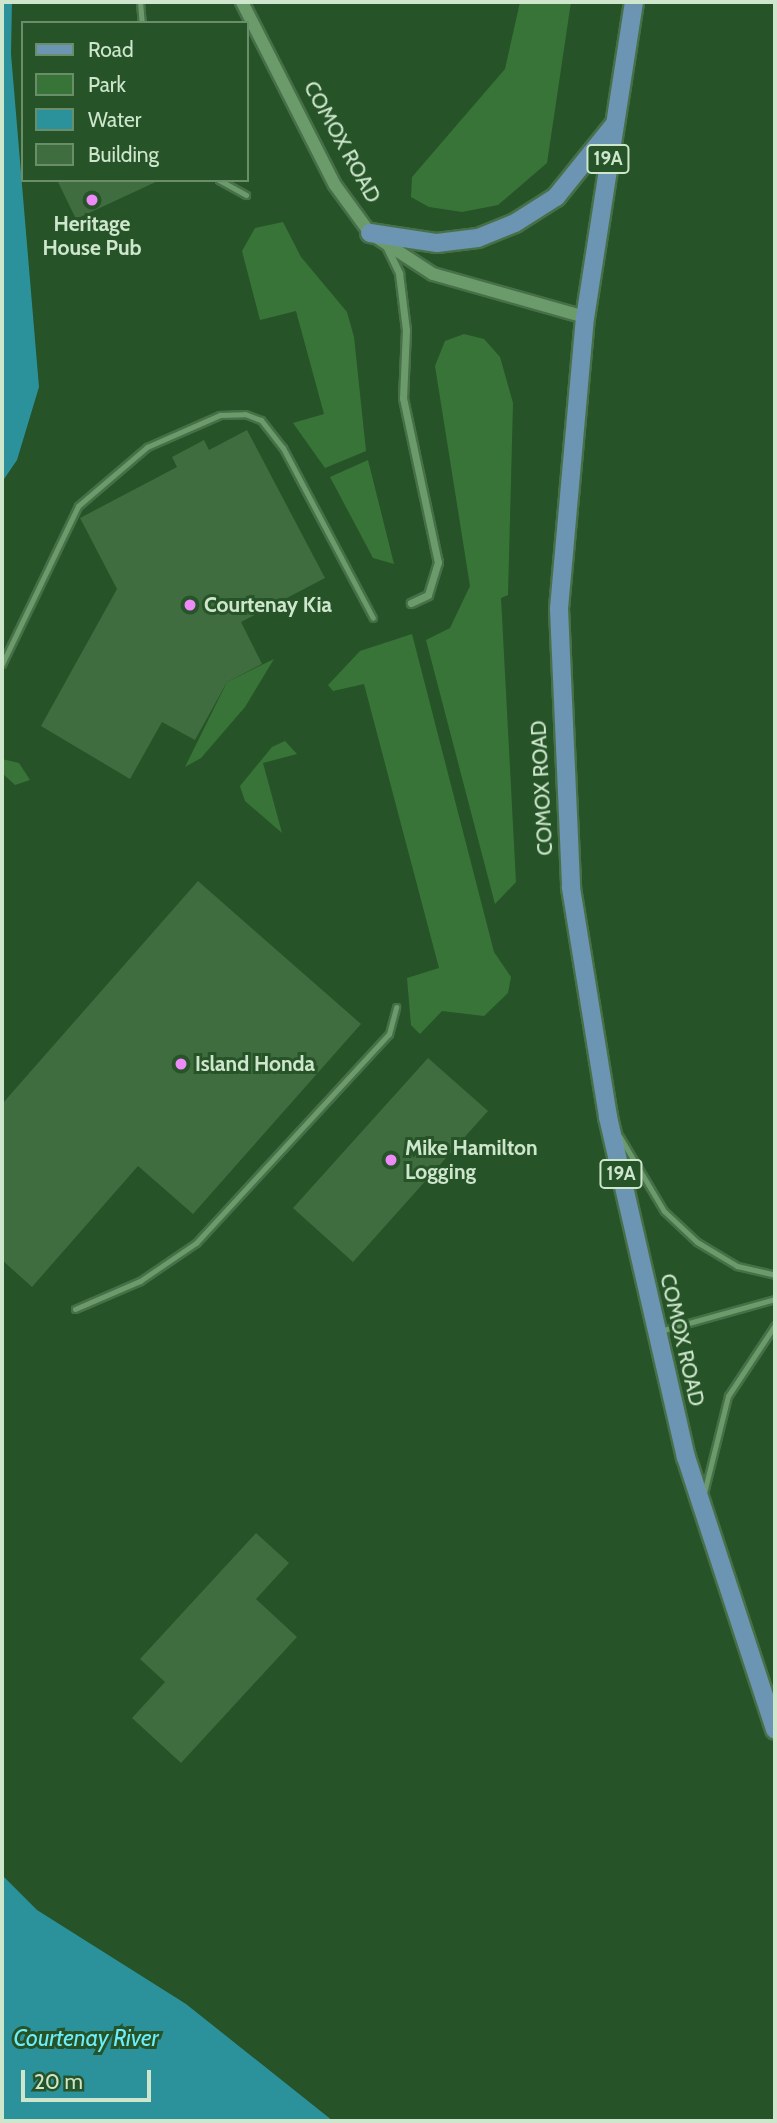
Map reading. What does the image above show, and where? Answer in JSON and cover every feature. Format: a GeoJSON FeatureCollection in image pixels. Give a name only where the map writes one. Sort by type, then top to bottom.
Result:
{"type":"FeatureCollection","features":[{"type":"Feature","properties":{"kind":"main road","name":"19A"},"geometry":{"type":"LineString","coordinates":[[584,317],[634,2]]}},
{"type":"Feature","properties":{"kind":"main road"},"geometry":{"type":"LineString","coordinates":[[370,233],[437,243],[478,238],[515,223],[556,197],[613,127]]}},
{"type":"Feature","properties":{"kind":"main road","name":"COMOX ROAD"},"geometry":{"type":"LineString","coordinates":[[584,317],[559,609],[561,715],[571,888],[604,1095],[657,1332],[702,1506],[775,1730]]}},
{"type":"Feature","properties":{"kind":"street","name":"COMOX ROAD"},"geometry":{"type":"LineString","coordinates":[[242,2],[335,185],[370,233],[387,248],[433,274],[584,317]]}},
{"type":"Feature","properties":{"kind":"street"},"geometry":{"type":"LineString","coordinates":[[387,248],[399,273],[406,330],[403,398],[438,562],[428,595],[411,603]]}},
{"type":"Feature","properties":{"kind":"lane"},"geometry":{"type":"LineString","coordinates":[[140,2],[142,21]]}},
{"type":"Feature","properties":{"kind":"lane"},"geometry":{"type":"LineString","coordinates":[[223,182],[246,195]]}},
{"type":"Feature","properties":{"kind":"lane"},"geometry":{"type":"LineString","coordinates":[[2,664],[78,506],[147,447],[220,415],[246,414],[261,421],[283,448],[373,618]]}},
{"type":"Feature","properties":{"kind":"lane"},"geometry":{"type":"LineString","coordinates":[[75,1308],[139,1281],[196,1243],[389,1034],[396,1007]]}},
{"type":"Feature","properties":{"kind":"lane"},"geometry":{"type":"LineString","coordinates":[[604,1095],[637,1174],[664,1211],[737,1266],[775,1275]]}},
{"type":"Feature","properties":{"kind":"lane"},"geometry":{"type":"LineString","coordinates":[[657,1332],[775,1299]]}},
{"type":"Feature","properties":{"kind":"lane"},"geometry":{"type":"LineString","coordinates":[[702,1506],[728,1396],[775,1325]]}},
{"type":"Feature","properties":{"kind":"green space"},"geometry":{"type":"Polygon","coordinates":[[[520,2],[571,2],[547,163],[498,205],[462,212],[429,207],[411,197],[412,177],[505,69],[520,2]]]}},
{"type":"Feature","properties":{"kind":"green space"},"geometry":{"type":"Polygon","coordinates":[[[283,222],[301,257],[347,312],[354,337],[366,451],[325,468],[293,423],[324,414],[296,311],[260,320],[242,251],[255,228],[283,222]]]}},
{"type":"Feature","properties":{"kind":"green space"},"geometry":{"type":"Polygon","coordinates":[[[464,334],[484,339],[500,357],[513,403],[508,595],[501,598],[516,882],[495,904],[426,640],[450,628],[470,586],[435,366],[445,341],[464,334]]]}},
{"type":"Feature","properties":{"kind":"green space"},"geometry":{"type":"Polygon","coordinates":[[[368,460],[394,564],[373,558],[330,477],[368,460]]]}},
{"type":"Feature","properties":{"kind":"green space"},"geometry":{"type":"Polygon","coordinates":[[[412,634],[494,952],[511,977],[508,993],[484,1016],[442,1011],[420,1034],[411,1025],[407,978],[439,968],[364,684],[333,691],[328,685],[360,651],[412,634]]]}},
{"type":"Feature","properties":{"kind":"green space"},"geometry":{"type":"Polygon","coordinates":[[[274,659],[245,707],[201,758],[185,767],[227,682],[274,659]]]}},
{"type":"Feature","properties":{"kind":"green space"},"geometry":{"type":"Polygon","coordinates":[[[285,741],[297,754],[263,763],[282,833],[245,801],[240,786],[272,747],[285,741]]]}},
{"type":"Feature","properties":{"kind":"green space"},"geometry":{"type":"Polygon","coordinates":[[[2,759],[19,763],[30,780],[15,785],[2,773],[2,759]]]}},
{"type":"Feature","properties":{"kind":"water"},"geometry":{"type":"Polygon","coordinates":[[[2,2],[12,2],[11,54],[39,387],[17,460],[2,482],[2,2]]]}},
{"type":"Feature","properties":{"kind":"water","name":"Courtenay River"},"geometry":{"type":"Polygon","coordinates":[[[2,1875],[37,1910],[186,2004],[333,2121],[2,2121],[2,1875]]]}},
{"type":"Feature","properties":{"kind":"building","name":"Heritage House Pub"},"geometry":{"type":"Polygon","coordinates":[[[58,182],[156,182],[76,219],[58,182]]]}},
{"type":"Feature","properties":{"kind":"building","name":"Courtenay Kia"},"geometry":{"type":"Polygon","coordinates":[[[247,430],[325,578],[241,622],[262,664],[227,682],[195,740],[162,722],[130,779],[41,726],[117,589],[80,518],[177,467],[172,457],[204,440],[209,450],[247,430]]]}},
{"type":"Feature","properties":{"kind":"building","name":"Island Honda"},"geometry":{"type":"Polygon","coordinates":[[[198,881],[361,1024],[193,1214],[138,1166],[32,1287],[2,1260],[2,1104],[198,881]]]}},
{"type":"Feature","properties":{"kind":"building","name":"Mike Hamilton Logging"},"geometry":{"type":"Polygon","coordinates":[[[428,1058],[488,1111],[353,1262],[293,1208],[428,1058]]]}},
{"type":"Feature","properties":{"kind":"building"},"geometry":{"type":"Polygon","coordinates":[[[256,1533],[289,1563],[256,1599],[297,1637],[181,1763],[132,1718],[165,1682],[140,1659],[256,1533]]]}},
{"type":"Feature","properties":{"kind":"place","name":"Heritage House Pub"},"geometry":{"type":"Point","coordinates":[92,200]}},
{"type":"Feature","properties":{"kind":"place","name":"Courtenay Kia"},"geometry":{"type":"Point","coordinates":[190,605]}},
{"type":"Feature","properties":{"kind":"place","name":"Island Honda"},"geometry":{"type":"Point","coordinates":[181,1064]}},
{"type":"Feature","properties":{"kind":"place","name":"Mike Hamilton Logging"},"geometry":{"type":"Point","coordinates":[391,1160]}}]}
